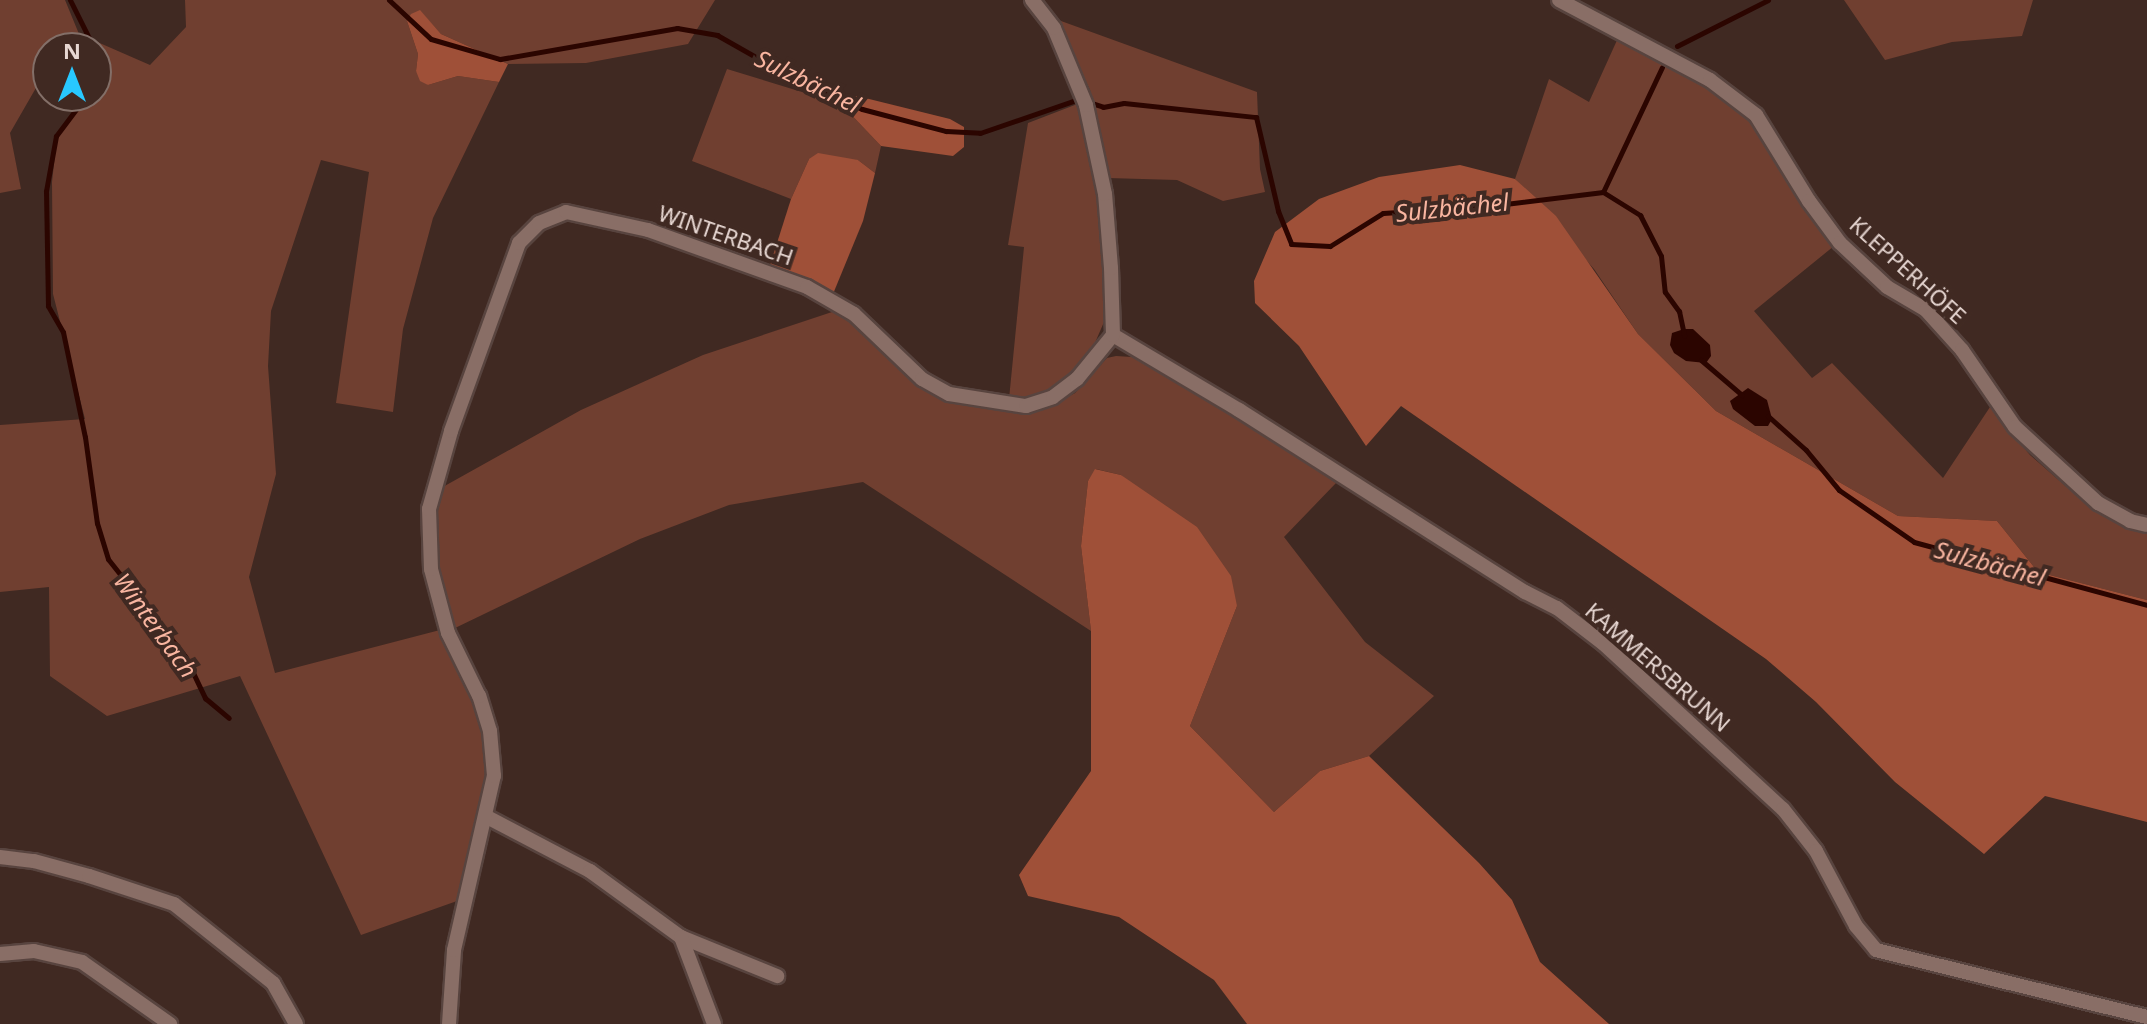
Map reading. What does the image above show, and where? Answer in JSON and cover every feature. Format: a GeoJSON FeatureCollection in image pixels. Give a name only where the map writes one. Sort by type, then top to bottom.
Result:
{"type":"FeatureCollection","features":[{"type":"Feature","properties":{"kind":"street"},"geometry":{"type":"LineString","coordinates":[[1032,0],[1054,28],[1085,100],[1105,194],[1113,335]]}},
{"type":"Feature","properties":{"kind":"street","name":"KLEPPERHÖFE"},"geometry":{"type":"LineString","coordinates":[[1559,0],[1710,80],[1756,115],[1809,201],[1840,243],[1887,287],[1926,310],[1962,350],[2015,427],[2098,503],[2130,521],[2147,525]]}},
{"type":"Feature","properties":{"kind":"street","name":"WINTERBACH"},"geometry":{"type":"LineString","coordinates":[[449,1024],[454,950],[494,776],[490,731],[479,696],[448,633],[431,569],[429,509],[451,431],[519,243],[539,223],[566,212],[648,230],[807,287],[854,314],[922,379],[949,394],[1026,406],[1053,397],[1077,379],[1113,335]]}},
{"type":"Feature","properties":{"kind":"street","name":"KAMMERSBRUNN"},"geometry":{"type":"LineString","coordinates":[[1113,335],[1239,410],[1525,592],[1557,608],[1604,644],[1783,809],[1816,851],[1856,926],[1876,950],[2147,1017]]}},
{"type":"Feature","properties":{"kind":"street"},"geometry":{"type":"LineString","coordinates":[[487,817],[590,871],[681,937],[777,976]]}},
{"type":"Feature","properties":{"kind":"street"},"geometry":{"type":"LineString","coordinates":[[0,857],[34,861],[174,904],[273,983],[296,1024]]}},
{"type":"Feature","properties":{"kind":"street"},"geometry":{"type":"LineString","coordinates":[[681,937],[714,1024]]}},
{"type":"Feature","properties":{"kind":"street"},"geometry":{"type":"LineString","coordinates":[[0,954],[34,951],[82,962],[170,1024]]}},
{"type":"Feature","properties":{"kind":"shaded area"},"geometry":{"type":"Polygon","coordinates":[[[0,0],[65,0],[78,32],[32,32],[32,95],[10,133],[21,189],[0,193],[0,0]]]}},
{"type":"Feature","properties":{"kind":"shaded area"},"geometry":{"type":"Polygon","coordinates":[[[185,0],[715,0],[688,44],[586,63],[508,64],[441,34],[420,11],[407,21],[418,54],[416,71],[428,85],[458,76],[499,82],[433,218],[403,329],[393,412],[336,403],[369,172],[321,160],[271,311],[268,366],[276,474],[249,577],[275,673],[440,630],[473,698],[485,735],[489,775],[486,798],[457,901],[361,935],[240,676],[107,716],[50,676],[49,587],[0,592],[0,425],[85,419],[53,294],[52,182],[57,137],[73,112],[112,112],[112,48],[150,65],[186,27],[185,0]]]}},
{"type":"Feature","properties":{"kind":"shaded area"},"geometry":{"type":"Polygon","coordinates":[[[1844,0],[2033,0],[2022,36],[1952,42],[1885,60],[1844,0]]]}},
{"type":"Feature","properties":{"kind":"shaded area"},"geometry":{"type":"Polygon","coordinates":[[[420,10],[441,34],[508,64],[499,82],[458,76],[428,85],[420,81],[416,71],[418,54],[407,21],[411,14],[420,10]]]}},
{"type":"Feature","properties":{"kind":"shaded area"},"geometry":{"type":"Polygon","coordinates":[[[1050,17],[1257,92],[1260,169],[1265,192],[1223,201],[1177,180],[1108,178],[1090,90],[1067,42],[1050,17]]]}},
{"type":"Feature","properties":{"kind":"shaded area"},"geometry":{"type":"Polygon","coordinates":[[[1618,38],[1695,77],[1755,122],[1834,246],[1754,311],[1812,378],[1832,363],[1943,478],[1990,407],[2030,455],[2093,510],[2125,525],[2147,530],[2147,600],[2038,572],[1997,521],[1898,516],[1716,411],[1638,334],[1594,269],[1515,179],[1549,79],[1589,102],[1618,38]]]}},
{"type":"Feature","properties":{"kind":"shaded area"},"geometry":{"type":"Polygon","coordinates":[[[727,69],[841,104],[881,146],[875,173],[858,160],[809,159],[791,199],[692,161],[727,69]]]}},
{"type":"Feature","properties":{"kind":"shaded area"},"geometry":{"type":"Polygon","coordinates":[[[857,96],[950,119],[964,127],[964,147],[953,156],[881,146],[841,104],[857,96]]]}},
{"type":"Feature","properties":{"kind":"shaded area"},"geometry":{"type":"Polygon","coordinates":[[[1080,103],[1100,196],[1105,262],[1104,322],[1091,352],[1074,374],[1053,391],[1029,399],[1009,399],[1024,247],[1008,245],[1028,123],[1080,103]]]}},
{"type":"Feature","properties":{"kind":"shaded area"},"geometry":{"type":"Polygon","coordinates":[[[818,153],[858,160],[875,173],[863,221],[833,294],[770,265],[791,199],[809,159],[818,153]]]}},
{"type":"Feature","properties":{"kind":"shaded area"},"geometry":{"type":"Polygon","coordinates":[[[1460,165],[1515,179],[1556,216],[1638,334],[1716,411],[1898,516],[1997,521],[2038,572],[2147,600],[2147,822],[2045,796],[1984,854],[1895,782],[1816,702],[1766,659],[1401,406],[1366,446],[1299,346],[1255,303],[1254,281],[1275,232],[1319,199],[1379,177],[1460,165]]]}},
{"type":"Feature","properties":{"kind":"shaded area"},"geometry":{"type":"Polygon","coordinates":[[[835,311],[943,397],[983,407],[1030,412],[1052,406],[1075,393],[1107,358],[1116,356],[1132,357],[1219,404],[1336,483],[1284,537],[1365,642],[1434,696],[1369,756],[1320,771],[1274,812],[1190,726],[1237,606],[1121,475],[1096,469],[1088,481],[1081,546],[1091,631],[863,482],[729,505],[640,539],[453,629],[439,578],[434,540],[441,488],[581,410],[703,355],[835,311]]]}},
{"type":"Feature","properties":{"kind":"shaded area"},"geometry":{"type":"Polygon","coordinates":[[[1693,329],[1710,345],[1711,356],[1706,363],[1686,361],[1674,353],[1670,345],[1672,333],[1693,329]]]}},
{"type":"Feature","properties":{"kind":"shaded area"},"geometry":{"type":"Polygon","coordinates":[[[1748,388],[1767,400],[1772,419],[1768,426],[1755,426],[1733,409],[1730,401],[1748,388]]]}},
{"type":"Feature","properties":{"kind":"shaded area"},"geometry":{"type":"Polygon","coordinates":[[[1095,469],[1121,475],[1197,527],[1231,576],[1237,606],[1190,726],[1274,812],[1320,771],[1369,756],[1479,863],[1512,900],[1540,962],[1609,1024],[1247,1024],[1214,980],[1119,917],[1028,896],[1019,875],[1091,771],[1091,631],[1081,546],[1088,481],[1095,469]]]}},
{"type":"Feature","properties":{"kind":"waterway"},"geometry":{"type":"LineString","coordinates":[[70,0],[86,32]]}},
{"type":"Feature","properties":{"kind":"waterway","name":"Sulzbächel"},"geometry":{"type":"LineString","coordinates":[[389,0],[431,39],[500,59],[677,28],[717,35],[782,72],[862,109],[946,131],[980,133],[1079,99],[1103,107],[1124,103],[1256,117],[1278,211],[1291,244],[1330,246],[1383,213],[1489,206],[1603,192],[1640,215],[1661,256],[1665,292],[1679,311],[1684,335]]}},
{"type":"Feature","properties":{"kind":"waterway"},"geometry":{"type":"LineString","coordinates":[[1677,46],[1768,0]]}},
{"type":"Feature","properties":{"kind":"waterway"},"geometry":{"type":"LineString","coordinates":[[1603,192],[1662,67]]}},
{"type":"Feature","properties":{"kind":"waterway","name":"Winterbach"},"geometry":{"type":"LineString","coordinates":[[74,112],[56,136],[46,191],[48,306],[63,332],[85,437],[97,523],[108,559],[185,656],[205,698],[229,718]]}},
{"type":"Feature","properties":{"kind":"waterway","name":"Sulzbächel"},"geometry":{"type":"LineString","coordinates":[[1701,360],[1742,395]]}},
{"type":"Feature","properties":{"kind":"waterway","name":"Sulzbächel"},"geometry":{"type":"LineString","coordinates":[[1768,416],[1806,450],[1839,490],[1914,542],[2147,605]]}}]}
